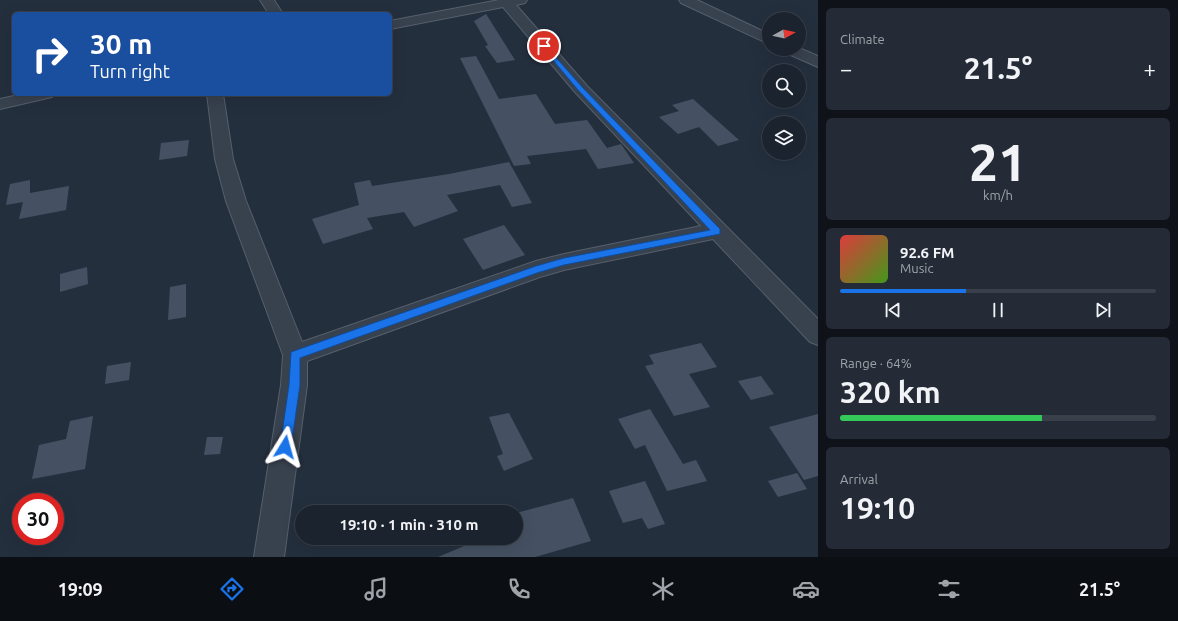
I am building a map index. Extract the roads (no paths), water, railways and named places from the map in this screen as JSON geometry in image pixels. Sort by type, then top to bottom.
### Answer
[{"type":"street","points":[[267,0],[275,12]]},
{"type":"street","points":[[686,0],[762,37]]},
{"type":"street","points":[[392,25],[513,1],[581,89],[818,335]]},
{"type":"street","points":[[805,56],[818,62]]},
{"type":"street","points":[[0,104],[37,96]]},
{"type":"street","points":[[215,96],[224,159],[236,201],[295,355],[294,385],[269,557]]},
{"type":"street","points":[[295,355],[536,270],[564,262],[717,231]]}]
